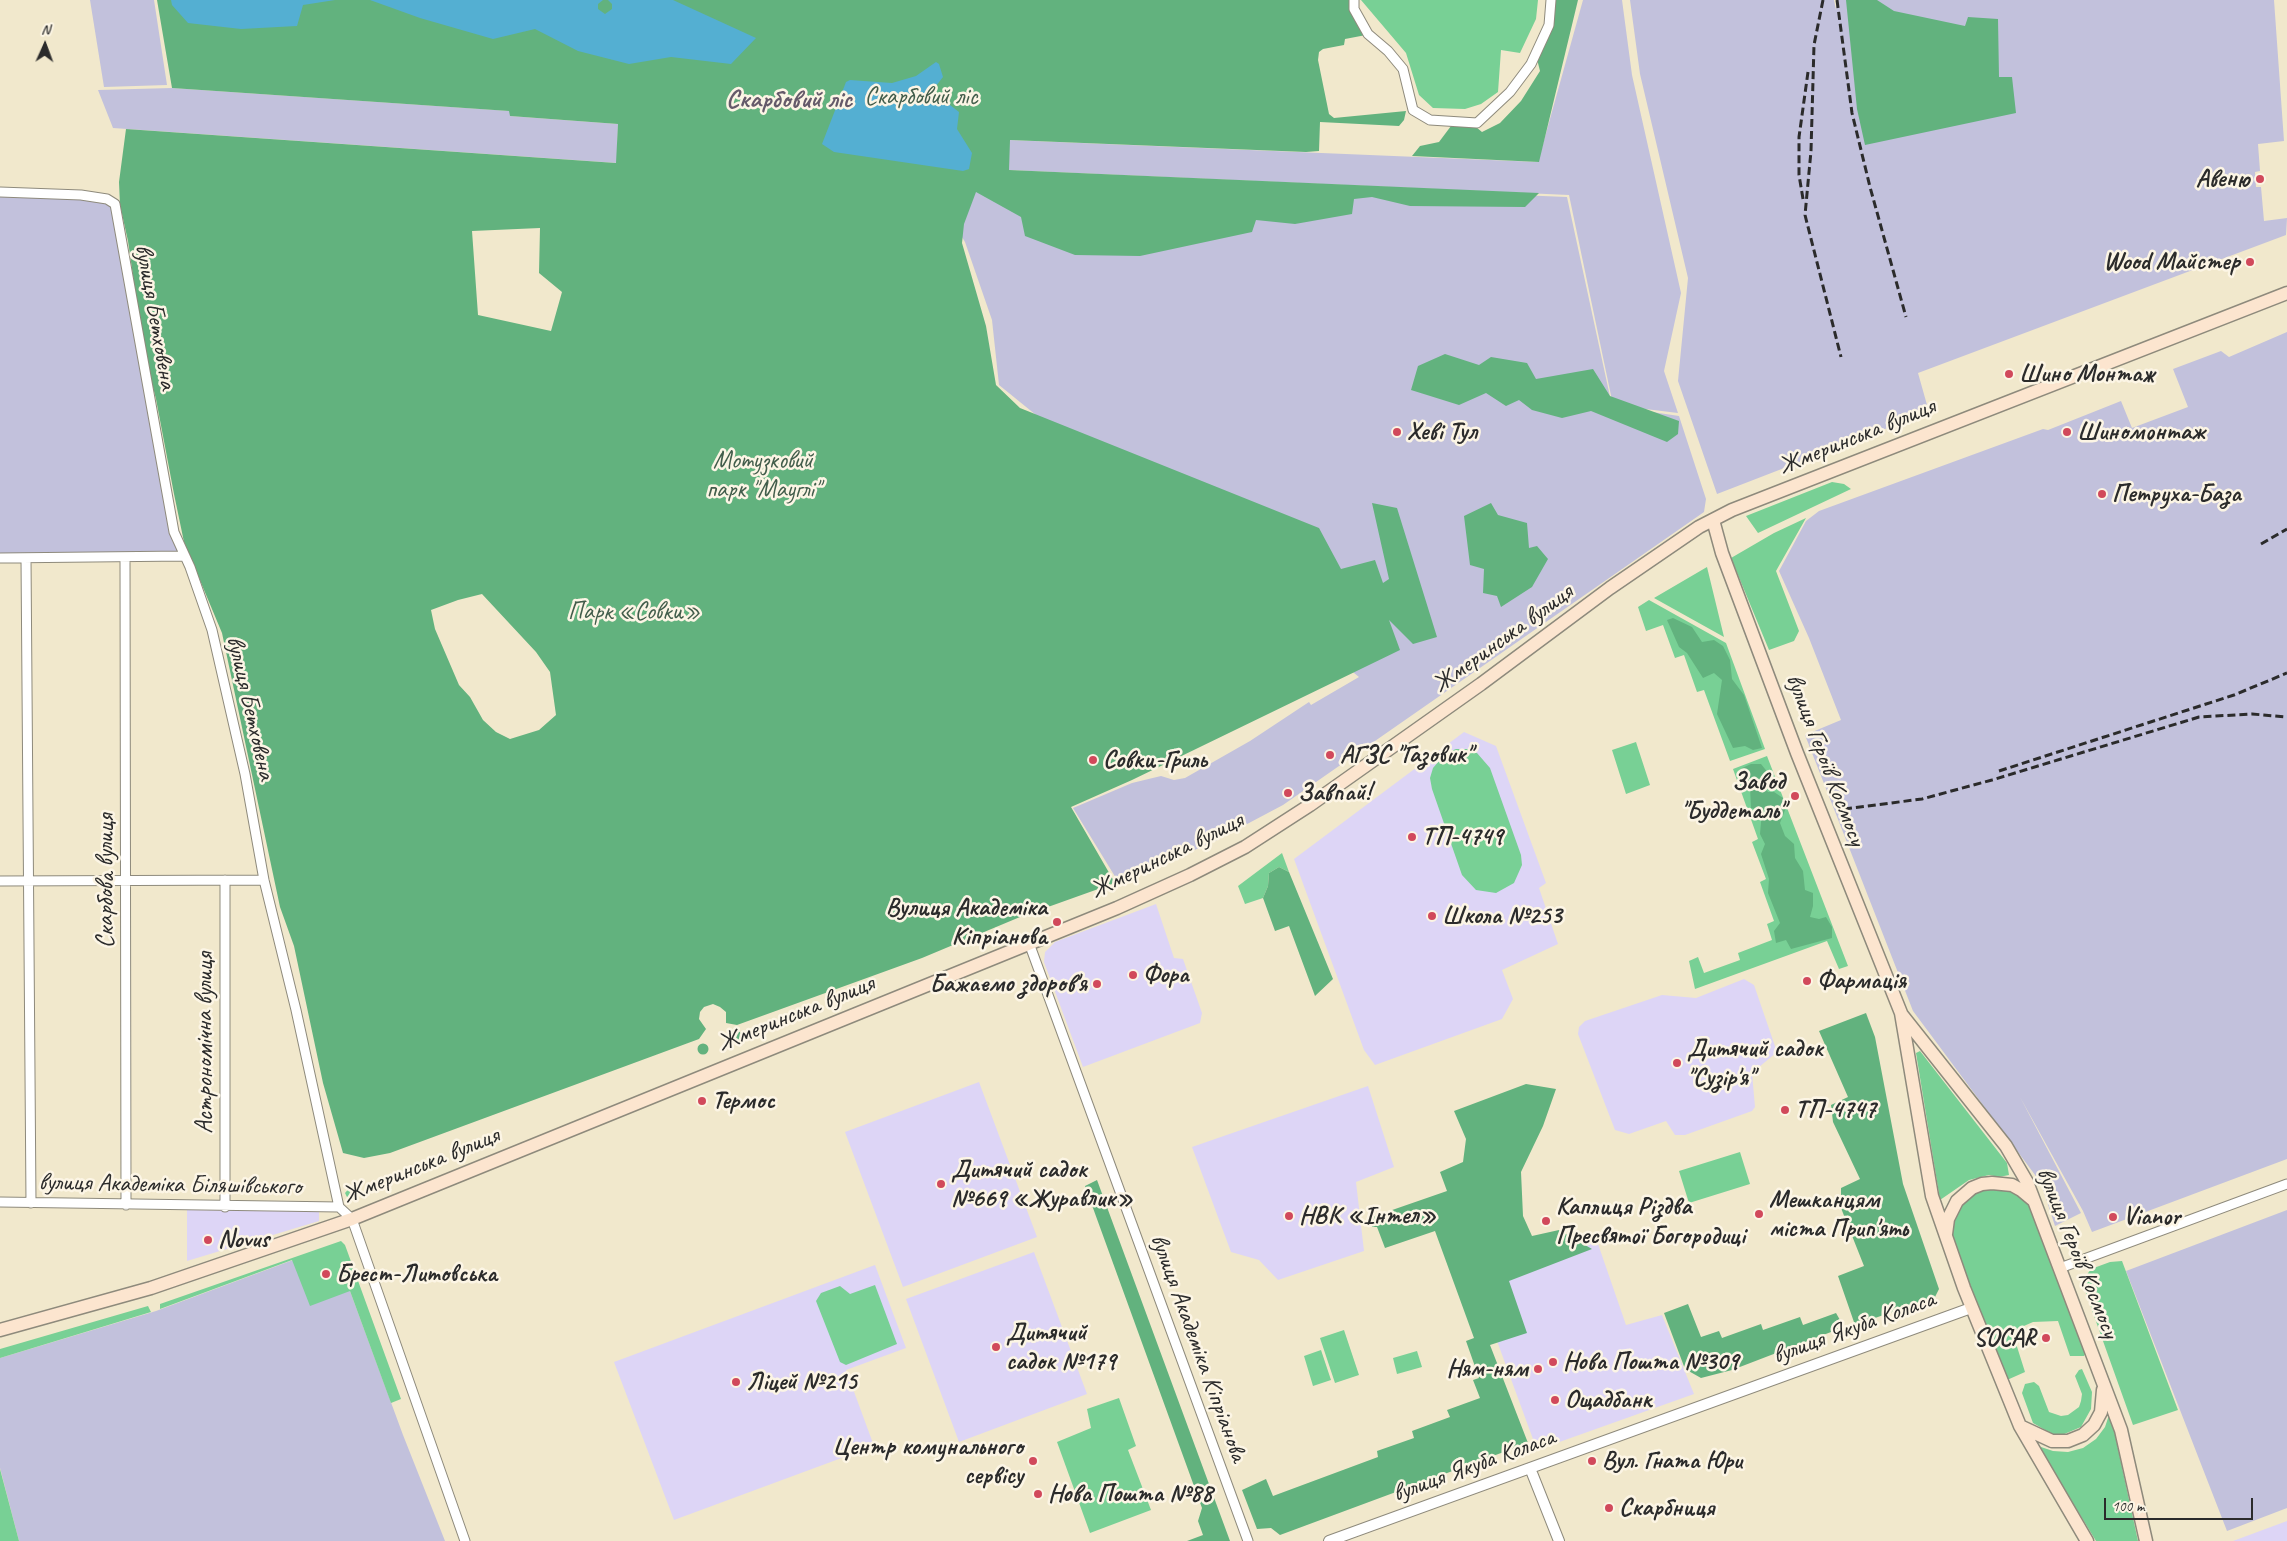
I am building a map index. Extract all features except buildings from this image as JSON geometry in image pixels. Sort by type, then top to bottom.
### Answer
[{"type":"main road","name":"Жмеринська вулиця","points":[[0,1330],[151,1288],[352,1219],[1029,942],[1117,908],[1245,847],[1310,806],[1678,540],[1732,510],[2287,293]]},
{"type":"main road","name":"вулиця Героїв Космосу","points":[[1713,520],[1722,554],[1795,748],[1901,1013],[1932,1196],[1971,1308],[2020,1426],[2087,1541]]},
{"type":"main road","name":"вулиця Героїв Космосу","points":[[1901,1013],[2006,1146],[2036,1203],[2121,1430],[2146,1541]]},
{"type":"main road","points":[[1946,1239],[1951,1209],[1964,1194],[1977,1186],[1992,1183],[2012,1185],[2036,1203]]},
{"type":"main road","points":[[2020,1426],[2052,1441],[2068,1441],[2083,1435],[2094,1426],[2102,1412],[2103,1380]]},
{"type":"street","points":[[1354,0],[1354,9],[1368,34],[1388,51],[1403,69],[1414,110],[1430,120],[1477,123],[1510,92],[1531,64],[1549,26],[1551,0]]},
{"type":"street","name":"вулиця Бетховена","points":[[0,192],[90,196],[107,200],[114,204],[174,532],[185,556],[212,630],[245,774],[264,880],[296,1010],[339,1208]]},
{"type":"street","points":[[0,558],[185,556]]},
{"type":"street","points":[[26,558],[31,1203]]},
{"type":"street","name":"Скарбова вулиця","points":[[125,558],[127,881],[126,1205]]},
{"type":"street","name":"Астрономічна вулиця","points":[[225,880],[225,1207]]},
{"type":"street","points":[[0,882],[264,880]]},
{"type":"street","name":"вулиця Академіка Кіпріанова","points":[[1029,942],[1248,1541]]},
{"type":"street","points":[[2060,1268],[2287,1184]]},
{"type":"street","name":"вулиця Академіка Біляшівського","points":[[0,1202],[339,1208]]},
{"type":"street","points":[[339,1208],[352,1219],[466,1541]]},
{"type":"street","name":"вулиця Якуба Коласа","points":[[1329,1541],[1356,1536],[1530,1468],[1971,1308]]},
{"type":"street","points":[[1530,1468],[1559,1541]]},
{"type":"shaded area","points":[[90,0],[154,0],[167,85],[104,87]]},
{"type":"shaded area","points":[[1583,0],[1622,0],[1632,75],[1681,293],[1664,371],[1678,413],[1613,405],[1569,195],[1009,170],[1009,140],[1538,162]]},
{"type":"shaded area","points":[[1630,0],[1834,0],[1836,10],[1837,0],[2274,0],[2284,141],[2258,144],[2260,171],[2255,172],[2256,187],[2261,187],[2264,221],[2287,218],[2286,235],[1918,373],[1929,412],[1717,494],[1678,381],[1688,278],[1640,74]]},
{"type":"shaded area","points":[[172,88],[510,111],[510,116],[618,124],[617,163],[113,128],[98,90]]},
{"type":"shaded area","points":[[1007,174],[1567,197],[1612,406],[1679,416],[1706,499],[1704,512],[1283,805],[1215,841],[1119,883],[1073,808],[1132,783],[1161,776],[1174,780],[1185,778],[1250,741],[1309,702],[1311,705],[1359,677],[999,385],[992,320],[965,242],[941,203]]},
{"type":"shaded area","points":[[0,192],[81,195],[115,204],[174,532],[185,556],[0,558]]},
{"type":"shaded area","points":[[2287,332],[2287,1159],[2092,1232],[2083,1211],[2020,1097],[2081,1213],[2055,1226],[2041,1183],[1913,1011],[1805,735],[1841,720],[1809,638],[1779,571],[1806,521],[1819,511],[2043,429],[2048,430],[2121,401],[2132,428],[2188,407],[2173,369],[2221,351],[2229,357]]},
{"type":"shaded area","name":"Школа №253","points":[[1464,732],[1496,746],[1546,883],[1539,888],[1558,944],[1502,970],[1513,999],[1502,1019],[1375,1065],[1364,1050],[1294,859]]},
{"type":"shaded area","points":[[1156,904],[1174,958],[1183,959],[1202,1013],[1200,1023],[1083,1067],[1044,962],[1045,952],[1055,942]]},
{"type":"shaded area","name":"Дитячий садок \"Сузір'я\"","points":[[1744,979],[1754,985],[1777,1052],[1752,1073],[1755,1107],[1752,1111],[1685,1135],[1675,1135],[1666,1121],[1629,1134],[1615,1130],[1578,1034],[1579,1027],[1585,1021],[1662,995],[1696,998]]},
{"type":"shaded area","name":"Дитячий садок №669 «Журавлик»","points":[[979,1082],[1037,1237],[903,1287],[845,1132]]},
{"type":"shaded area","name":"НВК «Інтел»","points":[[1368,1086],[1394,1167],[1356,1182],[1364,1251],[1278,1280],[1259,1260],[1231,1252],[1192,1147]]},
{"type":"shaded area","points":[[187,1210],[319,1211],[319,1221],[187,1261]]},
{"type":"shaded area","points":[[2287,1210],[2287,1508],[2227,1531],[2126,1271]]},
{"type":"shaded area","points":[[1597,1241],[1626,1325],[1662,1315],[1694,1394],[1537,1450],[1475,1281]]},
{"type":"shaded area","name":"Дитячий садок №179","points":[[1034,1252],[1087,1394],[959,1442],[906,1299]]},
{"type":"shaded area","points":[[293,1260],[350,1291],[403,1435],[445,1541],[19,1541],[0,1468],[0,1358],[156,1311]]},
{"type":"shaded area","name":"Ліцей №215","points":[[875,1265],[906,1348],[846,1370],[874,1446],[674,1520],[614,1362]]},
{"type":"shaded area","points":[[2287,1521],[2287,1541],[2233,1541]]},
{"type":"green space","name":"Парк «Совки»","points":[[157,0],[1349,0],[1350,10],[1366,35],[1345,39],[1344,45],[1323,49],[1319,52],[1318,60],[1329,114],[1334,118],[1406,111],[1404,120],[1399,126],[1320,122],[1319,151],[1306,152],[1010,140],[1009,170],[1539,193],[1525,207],[1410,206],[1372,197],[1354,199],[1352,214],[1295,224],[1256,220],[1252,232],[1140,256],[1075,255],[1025,236],[1021,217],[976,192],[964,224],[962,243],[986,326],[996,385],[1020,408],[1319,528],[1341,569],[1375,560],[1383,583],[1389,579],[1372,503],[1397,508],[1437,637],[1413,644],[1389,620],[1400,650],[1132,780],[1071,807],[1115,883],[1020,917],[922,958],[737,1025],[726,1023],[726,1012],[720,1007],[713,1004],[704,1007],[700,1012],[699,1019],[706,1029],[699,1039],[390,1153],[364,1158],[343,1153],[323,1083],[294,946],[280,907],[222,633],[184,542],[156,399],[144,352],[128,241],[120,205],[119,182],[126,129],[616,163],[618,124],[510,116],[509,111],[172,88]],"holes":[[[540,228],[539,273],[562,292],[551,331],[478,315],[472,231]],[[482,594],[536,652],[550,672],[556,715],[539,730],[510,739],[496,732],[483,720],[470,697],[459,685],[435,629],[431,610]]]},
{"type":"green space","points":[[1361,0],[1538,0],[1536,19],[1520,53],[1501,50],[1498,92],[1481,104],[1465,109],[1433,108],[1419,95],[1406,53]]},
{"type":"green space","points":[[1556,0],[1578,0],[1539,162],[1412,156],[1420,146],[1439,142],[1451,126],[1476,127],[1482,132],[1500,123],[1521,101],[1540,71],[1536,55],[1540,56],[1553,27]]},
{"type":"green space","points":[[1846,0],[1877,0],[1894,11],[1965,26],[1968,17],[1998,19],[1999,77],[2012,77],[2016,113],[1865,145],[1857,109]]},
{"type":"green space","points":[[1445,354],[1479,365],[1491,357],[1527,363],[1536,379],[1593,369],[1610,396],[1679,421],[1678,434],[1667,442],[1591,411],[1562,418],[1532,410],[1519,400],[1506,406],[1486,393],[1459,405],[1411,390],[1418,366]]},
{"type":"green space","points":[[1832,482],[1844,484],[1851,489],[1758,533],[1746,516]]},
{"type":"green space","points":[[1491,503],[1498,515],[1527,523],[1529,548],[1537,546],[1548,559],[1532,587],[1501,607],[1497,596],[1483,593],[1484,569],[1470,565],[1464,516]]},
{"type":"green space","points":[[1806,518],[1776,571],[1799,631],[1794,641],[1769,650],[1731,558],[1774,533]]},
{"type":"green space","points":[[1707,567],[1724,637],[1654,598]]},
{"type":"green space","points":[[1649,600],[1726,643],[1765,749],[1730,761],[1704,690],[1697,692],[1684,655],[1675,658],[1663,625],[1646,631],[1638,607]]},
{"type":"green space","points":[[1673,618],[1692,627],[1702,642],[1714,640],[1723,646],[1730,660],[1732,679],[1744,695],[1762,748],[1753,750],[1745,746],[1733,748],[1717,714],[1722,680],[1714,673],[1703,678],[1687,653],[1679,647],[1667,620]]},
{"type":"green space","points":[[1636,742],[1650,785],[1626,794],[1612,750]]},
{"type":"green space","points":[[1456,749],[1467,749],[1477,753],[1490,768],[1521,855],[1522,865],[1514,883],[1496,893],[1476,890],[1462,875],[1432,789],[1430,778],[1433,768],[1446,753]]},
{"type":"green space","points":[[1767,756],[1848,966],[1839,969],[1827,941],[1695,989],[1689,961],[1698,957],[1704,973],[1740,960],[1738,953],[1772,940],[1767,924],[1774,921],[1760,882],[1766,879],[1752,842],[1758,839],[1733,769]]},
{"type":"green space","points":[[1751,764],[1761,764],[1769,774],[1765,788],[1768,792],[1774,792],[1783,798],[1785,810],[1780,823],[1785,836],[1794,844],[1795,858],[1803,871],[1805,890],[1813,893],[1813,906],[1810,917],[1819,919],[1826,917],[1832,927],[1832,938],[1791,949],[1786,940],[1776,943],[1774,931],[1780,923],[1768,893],[1769,879],[1761,854],[1765,844],[1760,834],[1762,811],[1751,808],[1750,787],[1740,782],[1738,773],[1742,768]]},
{"type":"green space","points":[[1282,853],[1289,872],[1279,867],[1269,873],[1268,886],[1263,898],[1245,904],[1238,886]]},
{"type":"green space","points":[[1279,867],[1289,872],[1333,979],[1315,996],[1289,926],[1275,931],[1263,898],[1268,886],[1269,873]]},
{"type":"green space","points":[[1866,1013],[1875,1037],[1903,1184],[1939,1289],[1935,1297],[1855,1325],[1838,1276],[1864,1266],[1841,1208],[1841,1188],[1860,1179],[1833,1122],[1831,1105],[1848,1097],[1819,1031]]},
{"type":"green space","points":[[736,1030],[742,1036],[736,1042],[730,1036]]},
{"type":"green space","points":[[703,1043],[709,1049],[703,1055],[697,1049]]},
{"type":"green space","points":[[1920,1051],[2007,1163],[2009,1175],[1999,1177],[1989,1175],[1969,1180],[1940,1200],[1916,1053]]},
{"type":"green space","points":[[1526,1084],[1556,1089],[1543,1126],[1521,1172],[1523,1216],[1532,1236],[1559,1230],[1592,1249],[1509,1281],[1527,1333],[1490,1345],[1528,1443],[1280,1535],[1271,1528],[1257,1529],[1242,1490],[1266,1479],[1273,1496],[1378,1457],[1377,1451],[1414,1438],[1412,1431],[1450,1417],[1447,1410],[1480,1398],[1473,1380],[1479,1378],[1466,1341],[1474,1338],[1435,1231],[1385,1248],[1377,1227],[1372,1227],[1372,1217],[1447,1191],[1440,1172],[1463,1162],[1466,1139],[1454,1111]]},
{"type":"green space","points":[[1740,1152],[1750,1184],[1689,1203],[1679,1171]]},
{"type":"green space","points":[[1097,1180],[1230,1541],[1187,1541],[1203,1535],[1198,1521],[1202,1508],[1085,1186]]},
{"type":"green space","points":[[354,1183],[356,1184],[359,1200],[348,1199],[345,1193]]},
{"type":"green space","points":[[1988,1188],[2013,1191],[2033,1208],[2059,1284],[2087,1350],[2084,1356],[2070,1356],[2058,1321],[2033,1322],[2017,1329],[2013,1334],[2025,1372],[2007,1380],[1950,1237],[1952,1221],[1958,1207],[1975,1192]]},
{"type":"green space","points":[[341,1241],[345,1245],[401,1399],[391,1403],[350,1291],[310,1306],[292,1260],[160,1309],[160,1304]]},
{"type":"green space","points":[[2122,1261],[2178,1410],[2133,1425],[2083,1285],[2083,1280],[2091,1269],[2110,1262]]},
{"type":"green space","points":[[875,1285],[897,1344],[846,1365],[840,1362],[816,1301],[821,1293],[840,1286],[850,1294]]},
{"type":"green space","points":[[1688,1304],[1701,1337],[1719,1331],[1722,1338],[1761,1324],[1763,1330],[1800,1317],[1803,1325],[1836,1313],[1844,1327],[1732,1370],[1701,1378],[1685,1369],[1664,1313]]},
{"type":"green space","points":[[148,1306],[151,1312],[0,1358],[0,1349]]},
{"type":"green space","points":[[1344,1330],[1359,1375],[1335,1383],[1320,1338]]},
{"type":"green space","points":[[1321,1350],[1331,1380],[1313,1386],[1304,1356]]},
{"type":"green space","points":[[1417,1351],[1422,1367],[1397,1374],[1393,1358]]},
{"type":"green space","points":[[2082,1369],[2092,1392],[2091,1409],[2081,1427],[2062,1435],[2052,1434],[2033,1423],[2022,1393],[2025,1384],[2034,1382],[2039,1386],[2049,1412],[2061,1416],[2068,1415],[2079,1407],[2081,1401],[2082,1394],[2075,1376]]},
{"type":"green space","points":[[1119,1398],[1136,1446],[1128,1450],[1151,1510],[1090,1533],[1057,1442],[1091,1428],[1087,1409]]},
{"type":"green space","points":[[2110,1412],[2138,1541],[2096,1541],[2038,1446],[2053,1451],[2068,1452],[2083,1448],[2096,1439],[2105,1427]]},
{"type":"green space","points":[[0,1469],[19,1541],[0,1541]]},
{"type":"water","points":[[171,0],[335,0],[303,5],[297,26],[241,29],[188,23],[172,5]]},
{"type":"water","points":[[370,0],[603,0],[598,4],[598,9],[605,14],[612,9],[612,4],[608,0],[673,0],[756,38],[731,64],[671,57],[629,64],[578,51],[535,29],[493,39],[420,18]]},
{"type":"water","points":[[936,62],[939,64],[943,77],[932,91],[959,112],[957,129],[972,153],[969,169],[963,171],[834,152],[822,144],[846,82],[850,80],[892,83],[916,76]]},
{"type":"railway","points":[[1823,0],[1814,45],[1811,151],[1805,215],[1841,357]]},
{"type":"railway","points":[[1837,0],[1852,113],[1870,187],[1906,317]]},
{"type":"railway","points":[[1803,199],[1799,175],[1799,137],[1808,72]]},
{"type":"railway","points":[[2261,544],[2287,529]]},
{"type":"railway","points":[[1999,771],[2234,695],[2287,673]]},
{"type":"railway","points":[[1844,809],[1922,799],[1992,780],[2199,717],[2252,714],[2287,717]]},
{"type":"place","name":"Авеню","points":[[2260,179]]},
{"type":"place","name":"Wood Майстер","points":[[2250,262]]},
{"type":"place","name":"Шино Монтаж","points":[[2009,374]]},
{"type":"place","name":"Хеві Тул","points":[[1397,432]]},
{"type":"place","name":"Шиномонтаж","points":[[2067,432]]},
{"type":"place","name":"Петруха-База","points":[[2102,494]]},
{"type":"place","name":"АГЗС \"Газовик\"","points":[[1330,755]]},
{"type":"place","name":"Совки-Гриль","points":[[1093,760]]},
{"type":"place","name":"Завпай!","points":[[1288,793]]},
{"type":"place","name":"Завод \"Буддеталь\"","points":[[1795,796]]},
{"type":"place","name":"ТП-4749","points":[[1412,837]]},
{"type":"place","name":"Школа №253","points":[[1432,916]]},
{"type":"place","name":"Вулиця Академіка Кіпріанова","points":[[1057,922]]},
{"type":"place","name":"Фора","points":[[1133,975]]},
{"type":"place","name":"Фармація","points":[[1807,981]]},
{"type":"place","name":"Бажаемо здоров'я","points":[[1097,984]]},
{"type":"place","name":"Дитячий садок \"Сузір'я\"","points":[[1677,1063]]},
{"type":"place","name":"Термос","points":[[702,1101]]},
{"type":"place","name":"ТП-4747","points":[[1785,1110]]},
{"type":"place","name":"Дитячий садок №669 «Журавлик»","points":[[941,1184]]},
{"type":"place","name":"Мешканцям міста Прип'ять","points":[[1759,1214]]},
{"type":"place","name":"НВК «Інтел»","points":[[1289,1216]]},
{"type":"place","name":"Vianor","points":[[2113,1217]]},
{"type":"place","name":"Каплиця Різдва Пресвятої Богородиці","points":[[1546,1221]]},
{"type":"place","name":"Novus","points":[[208,1240]]},
{"type":"place","name":"Брест-Литовська","points":[[326,1274]]},
{"type":"place","name":"SOCAR","points":[[2046,1338]]},
{"type":"place","name":"Дитячий садок №179","points":[[996,1347]]},
{"type":"place","name":"Нова Пошта №309","points":[[1553,1362]]},
{"type":"place","name":"Ням-ням","points":[[1538,1369]]},
{"type":"place","name":"Ліцей №215","points":[[736,1382]]},
{"type":"place","name":"Ощадбанк","points":[[1555,1400]]},
{"type":"place","name":"Центр комунального сервісу","points":[[1033,1461]]},
{"type":"place","name":"Вул. Гната Юри","points":[[1592,1461]]},
{"type":"place","name":"Нова Пошта №88","points":[[1038,1494]]},
{"type":"place","name":"Скарбниця","points":[[1609,1508]]},
{"type":"district","name":"Скарбовий ліс","points":[[789,100]]},
{"type":"park label","name":"Мотузковий парк \"Мауглі\"","points":[[763,476]]}]
